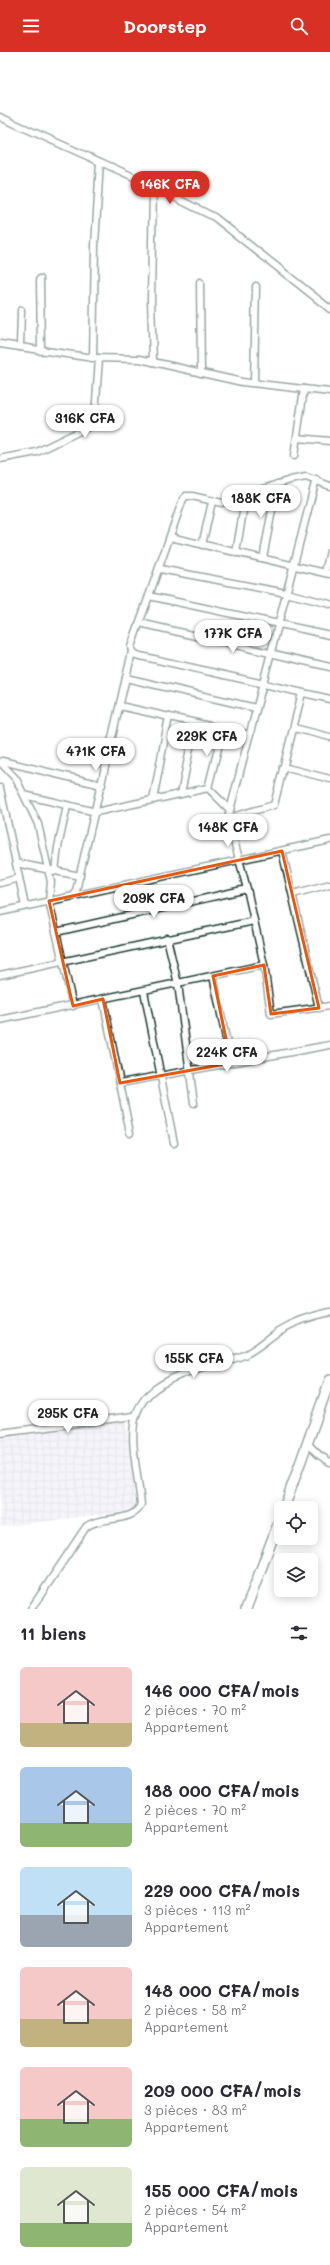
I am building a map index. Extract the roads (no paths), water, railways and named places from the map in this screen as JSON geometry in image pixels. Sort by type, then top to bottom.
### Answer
[{"type":"street","points":[[0,117],[153,186],[214,217],[330,309]]},
{"type":"street","points":[[0,459],[38,452],[92,425],[95,415],[95,245],[100,162]]},
{"type":"street","points":[[153,186],[150,300],[153,362]]},
{"type":"street","points":[[40,279],[41,351]]},
{"type":"street","points":[[200,282],[201,373]]},
{"type":"street","points":[[254,383],[256,286]]},
{"type":"street","points":[[20,347],[21,310]]},
{"type":"street","points":[[0,344],[96,358],[140,359],[254,383],[330,392]]},
{"type":"street","points":[[294,456],[304,389]]},
{"type":"street","points":[[297,438],[330,442]]},
{"type":"street","points":[[75,895],[96,812],[120,706],[132,652],[131,647],[148,596],[160,569],[170,537],[186,496],[222,503],[277,484],[306,477],[316,479],[330,486]]},
{"type":"street","points":[[316,479],[271,654],[261,684],[250,735],[228,818],[240,859],[264,965],[271,1014],[330,1006]]},
{"type":"street","points":[[263,558],[277,484]]},
{"type":"street","points":[[236,553],[246,494]]},
{"type":"street","points":[[202,545],[212,502]]},
{"type":"street","points":[[170,537],[236,553],[294,564],[327,573],[330,551]]},
{"type":"street","points":[[160,569],[286,593],[330,604]]},
{"type":"street","points":[[148,596],[330,635]]},
{"type":"street","points":[[140,623],[330,667]]},
{"type":"street","points":[[132,652],[136,655],[302,694],[330,699]]},
{"type":"street","points":[[126,678],[256,708]]},
{"type":"street","points":[[228,818],[274,805],[302,694]]},
{"type":"street","points":[[120,706],[250,735]]},
{"type":"street","points":[[153,800],[169,717]]},
{"type":"street","points":[[181,794],[196,723]]},
{"type":"street","points":[[294,728],[330,737]]},
{"type":"street","points":[[208,788],[223,729]]},
{"type":"street","points":[[0,762],[102,785]]},
{"type":"street","points":[[0,762],[9,770],[24,795],[38,824],[52,871]]},
{"type":"street","points":[[283,767],[330,779]]},
{"type":"street","points":[[0,788],[25,906]]},
{"type":"street","points":[[208,788],[230,810]]},
{"type":"street","points":[[24,795],[96,812],[208,788]]},
{"type":"street","points":[[67,806],[52,871],[48,901],[73,1006]]},
{"type":"street","points":[[0,912],[330,840]]},
{"type":"street","points":[[282,851],[319,1008]]},
{"type":"street","points":[[16,863],[80,876]]},
{"type":"street","points":[[0,883],[19,878]]},
{"type":"street","points":[[293,894],[330,884]]},
{"type":"street","points":[[56,932],[247,889]]},
{"type":"street","points":[[0,975],[254,920]]},
{"type":"street","points":[[167,938],[178,984],[194,1103]]},
{"type":"street","points":[[0,1020],[264,965]]},
{"type":"street","points":[[213,976],[231,1063]]},
{"type":"street","points":[[144,991],[174,1143]]},
{"type":"street","points":[[103,999],[130,1133]]},
{"type":"street","points":[[120,1083],[330,1045]]},
{"type":"street","points":[[32,1609],[86,1527],[96,1521],[134,1514],[140,1508],[141,1504],[133,1430],[134,1416],[144,1399],[159,1384],[194,1370],[244,1355],[290,1325],[330,1312]]},
{"type":"street","points":[[286,1501],[330,1380]]},
{"type":"street","points":[[0,1433],[134,1416]]},
{"type":"street","points":[[307,1443],[318,1455],[330,1462]]},
{"type":"street","points":[[246,1609],[274,1535]]}]
